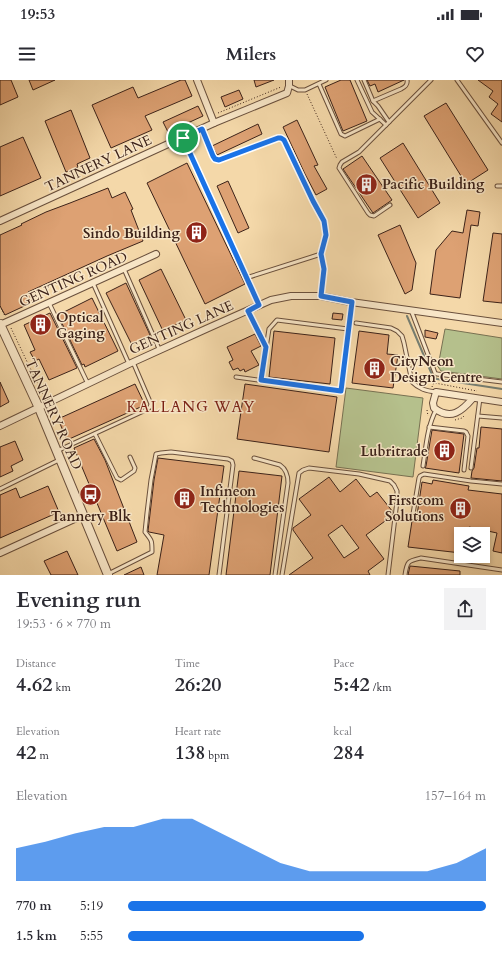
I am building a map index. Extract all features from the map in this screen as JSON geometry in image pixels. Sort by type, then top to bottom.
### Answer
[{"type":"street","points":[[197,80],[214,123]]},
{"type":"street","name":"TANNERY LANE","points":[[0,221],[214,123],[287,93],[289,83]]},
{"type":"street","name":"GENTING ROAD","points":[[2,323],[156,254]]},
{"type":"street","name":"GENTING LANE","points":[[0,426],[131,363],[270,300],[291,296],[321,296],[352,302],[502,323]]},
{"type":"street","name":"TANNERY ROAD","points":[[2,323],[59,455],[83,515]]},
{"type":"street","points":[[477,398],[457,413],[449,414],[438,412],[434,408],[433,403],[436,392],[477,398],[502,402]]},
{"type":"street","points":[[0,553],[83,515],[108,574]]},
{"type":"lane","points":[[289,83],[298,90],[306,90],[326,80]]},
{"type":"lane","points":[[358,80],[372,112],[386,125]]},
{"type":"lane","points":[[364,80],[373,101],[389,122]]},
{"type":"lane","points":[[373,101],[406,87],[408,84],[407,80]]},
{"type":"lane","points":[[390,205],[374,216],[370,216],[339,168],[342,162],[360,152],[431,80]]},
{"type":"lane","points":[[457,80],[502,143]]},
{"type":"lane","points":[[319,84],[341,134],[345,136],[380,119]]},
{"type":"lane","points":[[202,129],[213,156],[215,159],[219,160],[278,138],[284,140],[324,221],[326,235],[321,254],[324,269],[321,296]]},
{"type":"lane","points":[[183,138],[259,305]]},
{"type":"lane","points":[[497,186],[502,186]]},
{"type":"lane","points":[[246,278],[321,254]]},
{"type":"lane","points":[[124,269],[160,350]]},
{"type":"lane","points":[[0,489],[95,434],[150,407],[151,404],[93,283]]},
{"type":"lane","points":[[236,377],[341,391],[352,302]]},
{"type":"lane","points":[[49,303],[88,384]]},
{"type":"lane","points":[[411,310],[436,373],[502,382]]},
{"type":"lane","points":[[248,311],[266,347]]},
{"type":"lane","points":[[261,380],[269,329],[277,320],[348,329]]},
{"type":"lane","points":[[356,323],[391,328],[397,331],[402,336],[412,382],[422,389],[436,392]]},
{"type":"lane","points":[[471,468],[478,416],[477,398]]},
{"type":"lane","points":[[423,466],[429,427],[436,410]]},
{"type":"lane","points":[[478,416],[502,418]]},
{"type":"lane","points":[[429,427],[466,432],[468,436],[464,470]]},
{"type":"lane","points":[[95,434],[117,478],[121,480],[134,471],[135,468],[130,457]]},
{"type":"lane","points":[[108,574],[152,552],[152,542],[150,537],[145,532],[151,480],[156,454],[171,452],[228,459],[232,461],[233,465],[220,575]]},
{"type":"lane","points":[[254,458],[280,465],[283,467],[288,476],[275,575]]},
{"type":"lane","points":[[282,575],[299,473],[309,468],[359,474],[390,481],[394,485],[398,491],[388,575]]},
{"type":"lane","points":[[414,514],[419,478],[424,474],[502,484]]},
{"type":"lane","points":[[405,575],[407,564],[411,560],[422,558],[502,570]]},
{"type":"path","points":[[212,116],[289,83]]},
{"type":"path","points":[[306,90],[340,165]]},
{"type":"path","points":[[0,306],[2,323],[42,393],[45,395]]},
{"type":"green space","points":[[445,329],[502,338],[502,379],[441,371],[434,361],[439,361]]},
{"type":"green space","points":[[346,388],[423,398],[413,477],[336,467]]},
{"type":"building","points":[[0,80],[11,80],[18,97],[0,105]]},
{"type":"building","points":[[29,80],[55,80],[33,90]]},
{"type":"building","points":[[181,80],[185,80],[192,96],[145,116],[152,130],[111,148],[92,105],[133,87],[138,98]]},
{"type":"building","points":[[254,80],[274,80],[256,87]]},
{"type":"building","points":[[341,80],[350,80],[367,121],[343,131],[325,87]]},
{"type":"building","points":[[367,80],[404,80],[378,92],[375,84],[370,86]]},
{"type":"building","points":[[478,80],[502,80],[502,122],[491,114],[498,104],[489,97],[493,91]]},
{"type":"building","points":[[239,90],[243,99],[225,107],[221,97]]},
{"type":"building","points":[[446,103],[488,170],[466,184],[424,116]]},
{"type":"building","points":[[198,106],[203,116],[168,132],[163,122]]},
{"type":"building","points":[[71,110],[90,158],[77,164],[78,167],[66,172],[45,121]]},
{"type":"building","points":[[297,120],[318,165],[314,166],[327,189],[316,195],[283,127]]},
{"type":"building","points":[[258,124],[262,134],[217,155],[212,146]]},
{"type":"building","points":[[23,137],[41,178],[0,196],[0,147]]},
{"type":"building","points":[[403,143],[440,203],[418,218],[380,158]]},
{"type":"building","name":"Pacific Building","points":[[362,156],[392,200],[373,213],[343,169]]},
{"type":"building","name":"Sindo Building","points":[[187,163],[245,284],[205,304],[147,183]]},
{"type":"building","points":[[228,181],[249,228],[238,233],[217,186]]},
{"type":"building","points":[[108,188],[112,198],[125,192],[133,209],[131,210],[143,241],[28,292],[33,302],[5,315],[0,306],[0,235],[46,212]]},
{"type":"building","points":[[467,210],[480,212],[478,226],[471,225],[460,298],[430,294],[436,250],[452,231],[463,233]]},
{"type":"building","points":[[400,225],[416,263],[412,290],[405,294],[378,235]]},
{"type":"building","points":[[493,233],[502,234],[502,303],[483,301]]},
{"type":"building","points":[[161,269],[186,320],[163,331],[139,280]]},
{"type":"building","points":[[126,283],[150,335],[132,345],[106,293]]},
{"type":"building","points":[[92,298],[118,351],[85,367],[84,364],[82,365],[58,315]]},
{"type":"building","points":[[50,313],[77,368],[49,380],[39,359],[35,361],[30,352],[35,350],[24,325]]},
{"type":"building","points":[[333,313],[343,314],[342,320],[332,319]]},
{"type":"building","points":[[425,330],[438,333],[436,339],[425,337]]},
{"type":"building","points":[[274,331],[335,338],[330,384],[269,377]]},
{"type":"building","name":"CityNeon Design Centre","points":[[359,331],[389,335],[387,354],[398,355],[393,388],[352,383]]},
{"type":"building","points":[[255,334],[261,346],[251,351],[259,365],[245,372],[244,369],[240,371],[238,368],[233,370],[229,362],[233,360],[227,347]]},
{"type":"building","points":[[0,382],[9,402],[0,407]]},
{"type":"building","points":[[135,384],[145,405],[67,440],[58,419]]},
{"type":"building","points":[[245,384],[337,397],[329,452],[237,439]]},
{"type":"building","points":[[481,427],[502,429],[502,481],[471,478],[477,448],[479,448]]},
{"type":"building","name":"Lubritrade","points":[[432,430],[464,434],[459,473],[425,468]]},
{"type":"building","points":[[94,439],[105,460],[137,542],[117,551],[74,448]]},
{"type":"building","points":[[15,441],[23,460],[11,466],[13,471],[0,477],[0,447]]},
{"type":"building","name":"Infineon Technologies","points":[[158,458],[224,466],[209,575],[157,575],[164,535],[148,531]]},
{"type":"building","points":[[239,471],[282,476],[270,575],[226,575]]},
{"type":"building","points":[[329,477],[340,492],[356,479],[370,497],[377,492],[393,512],[392,516],[366,535],[384,559],[368,571],[370,575],[289,575],[313,558],[293,530],[293,528],[311,515],[299,499]],"holes":[[[342,525],[359,548],[344,558],[328,535]]]},
{"type":"building","name":"Firstcom Solutions","points":[[433,480],[469,486],[468,490],[502,494],[502,553],[493,551],[497,533],[490,532],[490,527],[454,527],[454,552],[408,547],[412,521],[416,522],[422,482],[432,484]]},
{"type":"building","points":[[48,486],[59,512],[0,538],[0,495],[16,488],[20,498]]},
{"type":"building","points":[[67,551],[78,575],[51,575],[44,561]]},
{"type":"building","points":[[410,566],[460,571],[460,575],[408,575]]},
{"type":"building","points":[[141,567],[144,575],[124,575]]},
{"type":"waterway","points":[[407,316],[433,377],[437,379],[502,389]]},
{"type":"place","name":"Pacific Building","points":[[367,184]]},
{"type":"place","name":"Sindo Building","points":[[196,233]]},
{"type":"place","name":"Optical Gaging","points":[[40,325]]},
{"type":"place","name":"CityNeon Design Centre","points":[[375,369]]},
{"type":"place","name":"Lubritrade","points":[[444,451]]},
{"type":"place","name":"Tannery Blk","points":[[91,494]]},
{"type":"place","name":"Infineon Technologies","points":[[185,499]]},
{"type":"place","name":"Firstcom Solutions","points":[[460,508]]},
{"type":"district","name":"KALLANG WAY","points":[[191,407]]},
{"type":"route","points":[[202,129],[213,156],[215,159],[219,160],[278,138],[284,140],[324,221],[326,235],[321,254],[324,269],[321,296],[352,302],[341,391],[261,380],[266,347],[248,311],[259,305],[183,138],[202,129]]}]
